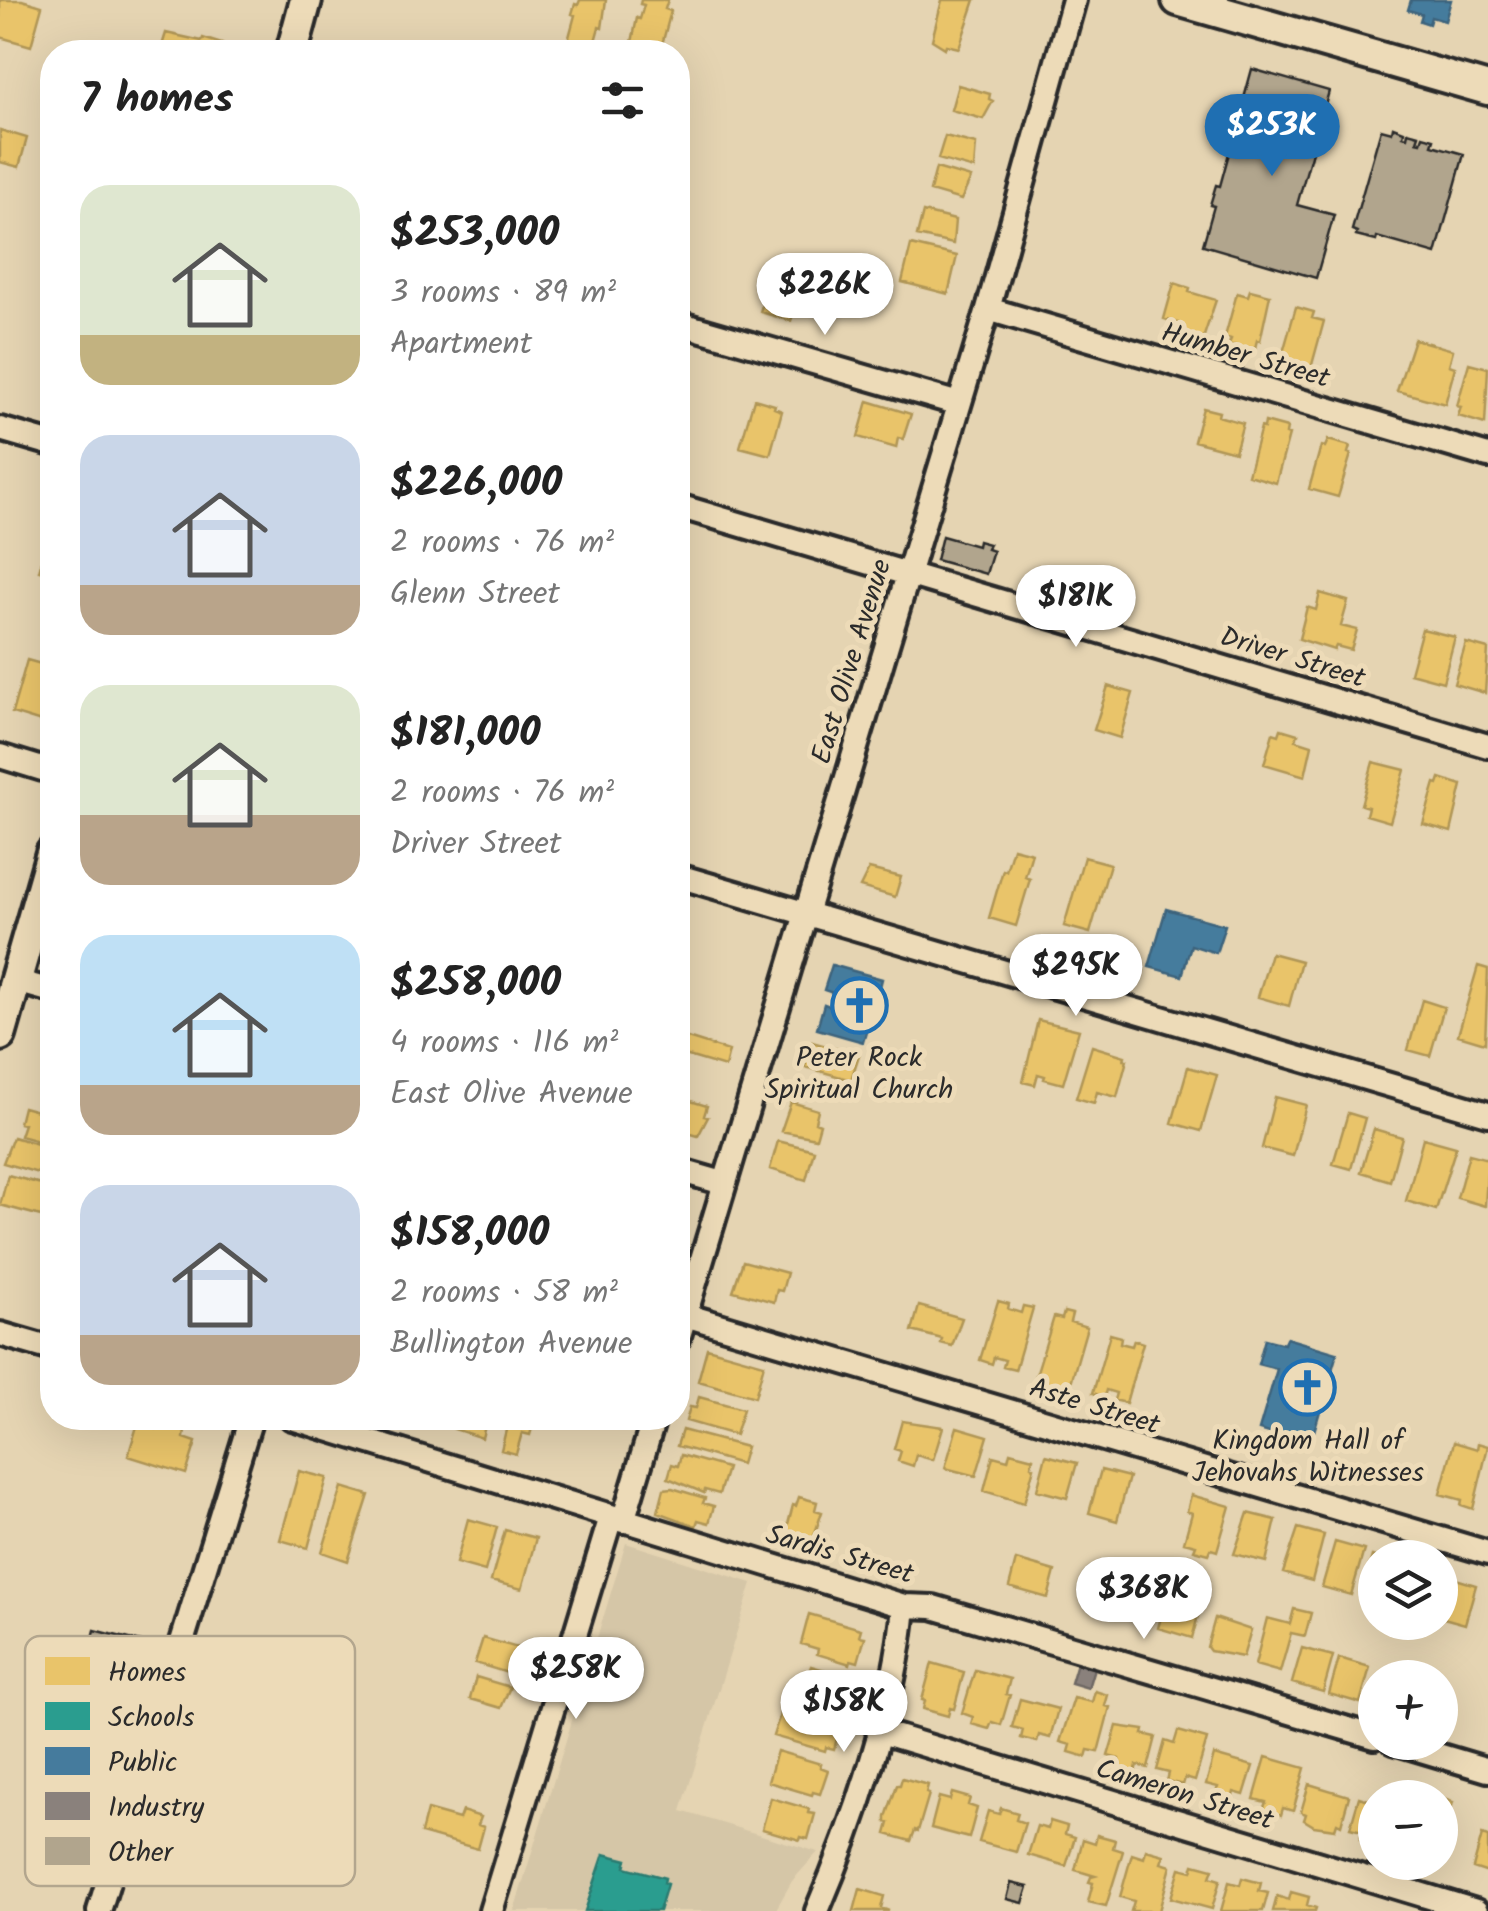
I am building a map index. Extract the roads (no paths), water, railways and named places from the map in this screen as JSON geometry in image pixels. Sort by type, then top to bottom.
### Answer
[{"type":"street","points":[[295,40],[306,0]]},
{"type":"street","name":"East Olive Avenue","points":[[690,1298],[988,309],[1074,0]]},
{"type":"street","points":[[1178,0],[1488,89]]},
{"type":"street","name":"Humber Street","points":[[988,309],[1488,456]]},
{"type":"street","points":[[690,326],[959,404]]},
{"type":"street","points":[[0,428],[40,440]]},
{"type":"street","name":"Driver Street","points":[[690,509],[1488,746]]},
{"type":"street","points":[[0,756],[40,768]]},
{"type":"street","points":[[690,879],[1488,1114]]},
{"type":"street","points":[[0,1036],[40,895]]},
{"type":"street","points":[[16,980],[40,987]]},
{"type":"street","points":[[690,1173],[723,1183]]},
{"type":"street","name":"Aste Street","points":[[690,1316],[1488,1553]]},
{"type":"street","points":[[0,1334],[40,1345]]},
{"type":"street","points":[[184,1636],[247,1430]]},
{"type":"street","name":"Sardis Street","points":[[331,1430],[904,1606],[933,1607],[1358,1732]]},
{"type":"street","points":[[491,1911],[617,1519],[650,1430]]},
{"type":"street","points":[[817,1911],[836,1870],[878,1730],[901,1644],[904,1606]]},
{"type":"street","name":"Cameron Street","points":[[878,1730],[1476,1911]]},
{"type":"street","points":[[1454,1760],[1488,1770]]},
{"type":"street","points":[[99,1911],[107,1886]]},
{"type":"place","name":"Peter Rock Spiritual Church","points":[[859,1005]]},
{"type":"place","name":"Kingdom Hall of Jehovahs Witnesses","points":[[1308,1388]]}]
